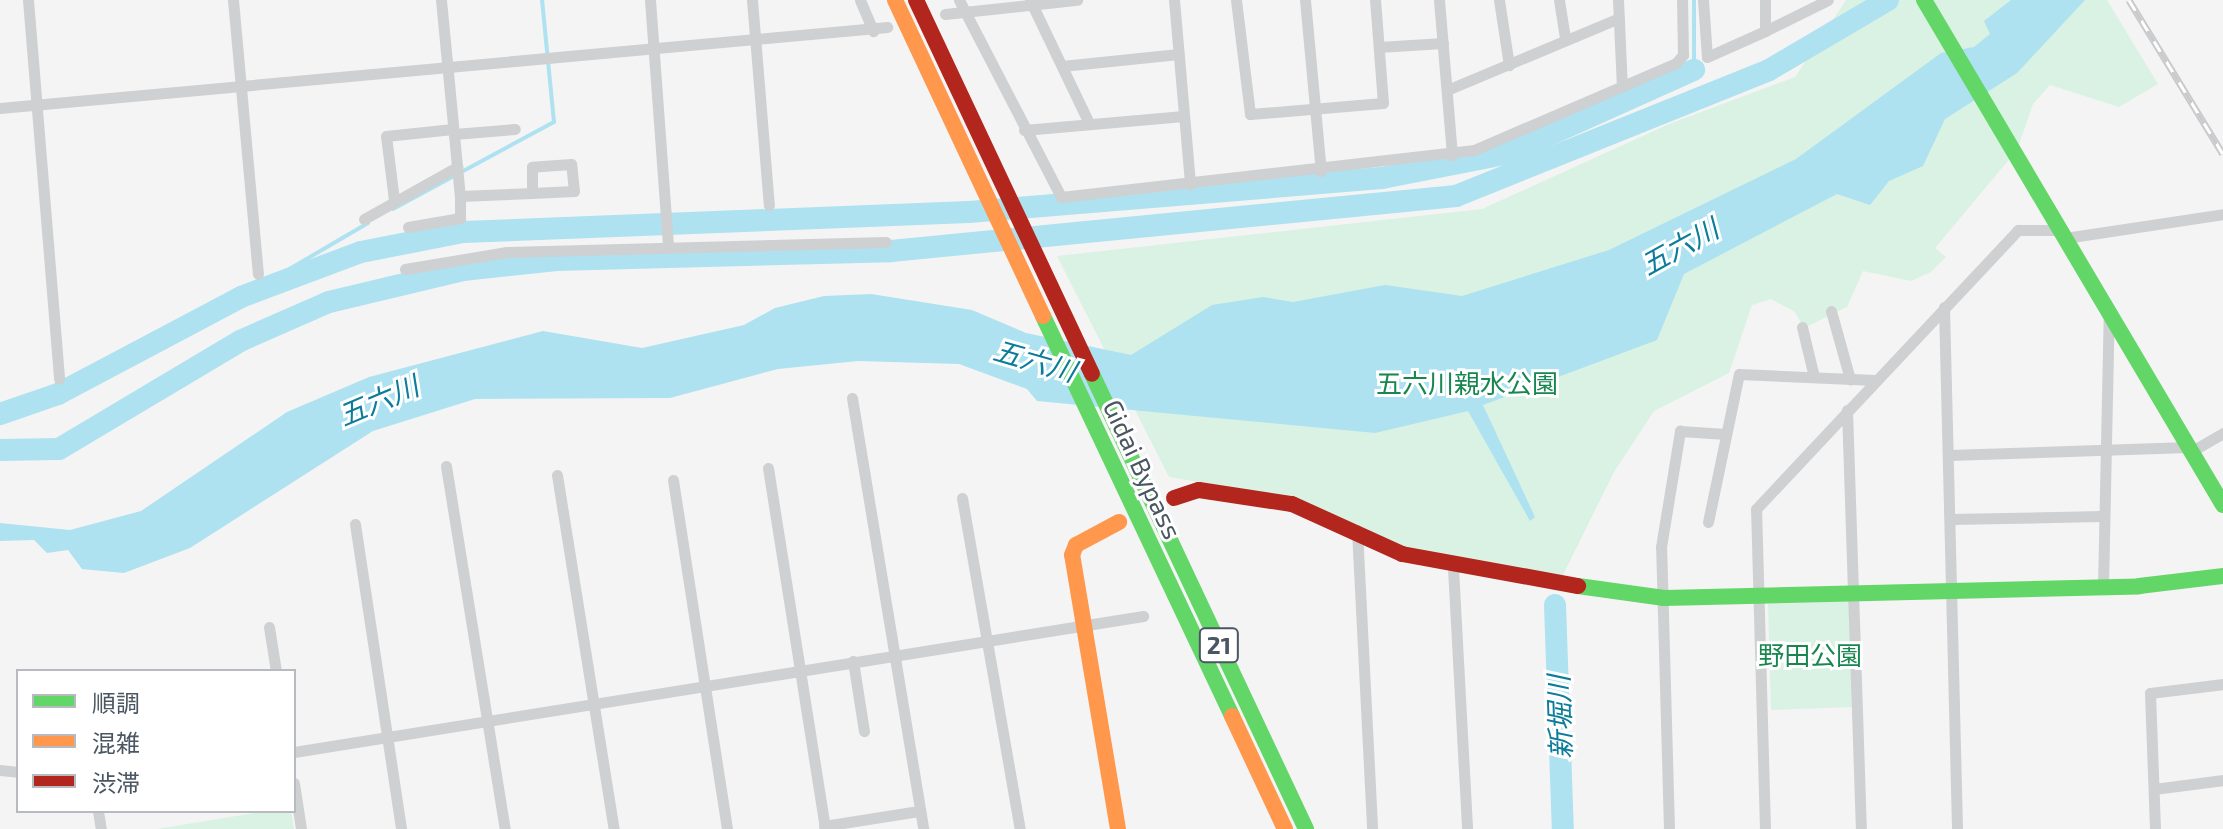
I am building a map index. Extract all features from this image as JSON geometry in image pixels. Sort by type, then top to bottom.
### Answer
[{"type":"main road","name":"Gidai Bypass","points":[[895,0],[1132,460],[1306,829]]},
{"type":"main road","name":"Gidai Bypass","points":[[916,0],[1115,465],[1285,829]]},
{"type":"main road","points":[[1927,5],[2002,141],[2109,311],[2223,505]]},
{"type":"main road","points":[[1174,498],[1199,490],[1269,500],[1357,530],[1402,554],[1453,568],[1664,598],[2103,588],[2223,576]]},
{"type":"main road","points":[[1118,829],[1072,555],[1076,545],[1119,522]]},
{"type":"street","points":[[28,0],[59,379]]},
{"type":"street","points":[[233,0],[258,274]]},
{"type":"street","points":[[408,227],[460,218],[441,0]]},
{"type":"street","points":[[650,0],[668,245]]},
{"type":"street","points":[[752,0],[769,205]]},
{"type":"street","points":[[860,0],[873,31]]},
{"type":"street","points":[[945,14],[962,5],[1077,0]]},
{"type":"street","points":[[1174,0],[1190,184]]},
{"type":"street","points":[[1236,0],[1244,109],[1383,103],[1375,0]]},
{"type":"street","points":[[1305,0],[1321,171]]},
{"type":"street","points":[[1439,0],[1452,155]]},
{"type":"street","points":[[1499,0],[1509,65]]},
{"type":"street","points":[[1559,0],[1565,39]]},
{"type":"street","points":[[1618,0],[1622,87]]},
{"type":"street","points":[[962,5],[1061,197],[1452,155],[1622,87],[1683,55],[1682,0]]},
{"type":"street","points":[[1703,0],[1707,57],[1828,0]]},
{"type":"street","points":[[1765,0],[1765,31]]},
{"type":"street","points":[[1031,2],[1089,123]]},
{"type":"street","points":[[1447,90],[1619,18]]},
{"type":"street","points":[[0,108],[873,31],[887,27]]},
{"type":"street","points":[[1379,47],[1443,43]]},
{"type":"street","points":[[1062,66],[1178,54]]},
{"type":"street","points":[[1024,130],[1183,116]]},
{"type":"street","points":[[394,200],[386,136],[515,129]]},
{"type":"street","points":[[364,219],[394,200],[459,180],[532,193]]},
{"type":"street","points":[[1765,829],[1756,509],[2018,230],[2061,234],[2223,214]]},
{"type":"street","points":[[405,269],[507,252],[668,245],[886,242]]},
{"type":"street","points":[[1944,307],[1957,829]]},
{"type":"street","points":[[1831,311],[1850,379]]},
{"type":"street","points":[[2103,588],[2102,452],[2109,311]]},
{"type":"street","points":[[1802,327],[1814,377]]},
{"type":"street","points":[[1708,522],[1739,374],[1875,380]]},
{"type":"street","points":[[852,398],[923,829]]},
{"type":"street","points":[[1847,410],[1861,829]]},
{"type":"street","points":[[1669,829],[1661,547],[1680,431],[1726,434]]},
{"type":"street","points":[[1949,455],[2190,449],[2223,433]]},
{"type":"street","points":[[446,466],[505,829]]},
{"type":"street","points":[[768,468],[824,828],[919,811]]},
{"type":"street","points":[[557,475],[614,829]]},
{"type":"street","points":[[673,480],[727,829]]},
{"type":"street","points":[[962,498],[1020,829]]},
{"type":"street","points":[[1950,519],[2102,516]]},
{"type":"street","points":[[355,524],[401,829]]},
{"type":"street","points":[[1357,530],[1372,829]]},
{"type":"street","points":[[1453,568],[1467,829]]},
{"type":"street","points":[[296,752],[1143,616]]},
{"type":"street","points":[[269,627],[276,669]]},
{"type":"street","points":[[853,661],[864,731]]},
{"type":"street","points":[[2155,829],[2150,693],[2223,684]]},
{"type":"street","points":[[2154,789],[2223,780]]},
{"type":"street","points":[[296,796],[301,829]]},
{"type":"green space","name":"五六川親水公園","points":[[1846,0],[2107,0],[2158,84],[2119,107],[2050,85],[2033,104],[2017,150],[1935,248],[1946,257],[1931,272],[1911,281],[1863,271],[1847,307],[1804,328],[1795,312],[1771,299],[1752,305],[1729,373],[1654,411],[1614,472],[1561,579],[1435,560],[1291,497],[1169,477],[1057,256],[1482,209],[1669,124],[1795,77]]},
{"type":"green space","name":"野田公園","points":[[1849,601],[1853,707],[1771,710],[1768,604]]},
{"type":"green space","points":[[255,813],[291,813],[294,829],[157,829]]},
{"type":"water","points":[[2011,0],[2085,0],[2017,73],[1945,119],[1923,166],[1889,181],[1870,205],[1837,194],[1684,274],[1657,340],[1483,405],[1535,517],[1530,521],[1468,411],[1375,433],[1037,401],[1027,389],[959,364],[858,361],[778,369],[670,398],[475,399],[373,431],[190,548],[124,573],[82,569],[68,550],[47,553],[34,540],[0,541],[0,523],[70,530],[141,511],[287,412],[369,377],[543,331],[642,348],[744,325],[775,308],[824,296],[871,294],[972,310],[1026,333],[1131,355],[1212,305],[1263,297],[1293,302],[1385,285],[1462,296],[1609,250],[1796,159],[1941,53],[1974,47],[1990,34],[1984,21]]},
{"type":"waterway","points":[[393,209],[554,122],[542,0]]},
{"type":"waterway","points":[[1694,0],[1694,70]]},
{"type":"waterway","name":"五六川","points":[[0,450],[59,449],[240,341],[329,302],[463,270],[556,260],[891,251],[1456,196],[1769,70],[1888,0]]},
{"type":"waterway","points":[[0,414],[58,394],[241,297],[361,252],[463,232],[969,212],[1382,178],[1509,153],[1694,70]]},
{"type":"waterway","points":[[289,278],[286,271],[368,223]]},
{"type":"waterway","name":"新堀川","points":[[1555,605],[1563,829]]},
{"type":"railway","points":[[2129,0],[2223,154]]},
{"type":"traffic: fast","points":[[1924,0],[2223,505]]},
{"type":"traffic: fast","points":[[1043,316],[1232,716]]},
{"type":"traffic: fast","points":[[1092,374],[1306,829]]},
{"type":"traffic: fast","points":[[1578,586],[1664,598],[2139,586],[2223,576]]},
{"type":"traffic: slow","points":[[895,0],[1043,316]]},
{"type":"traffic: slow","points":[[1118,829],[1072,555],[1076,545],[1119,522]]},
{"type":"traffic: slow","points":[[1232,716],[1285,829]]},
{"type":"traffic: jam","points":[[916,0],[1092,374]]},
{"type":"traffic: jam","points":[[1174,498],[1199,490],[1292,504],[1402,554],[1578,586]]}]
